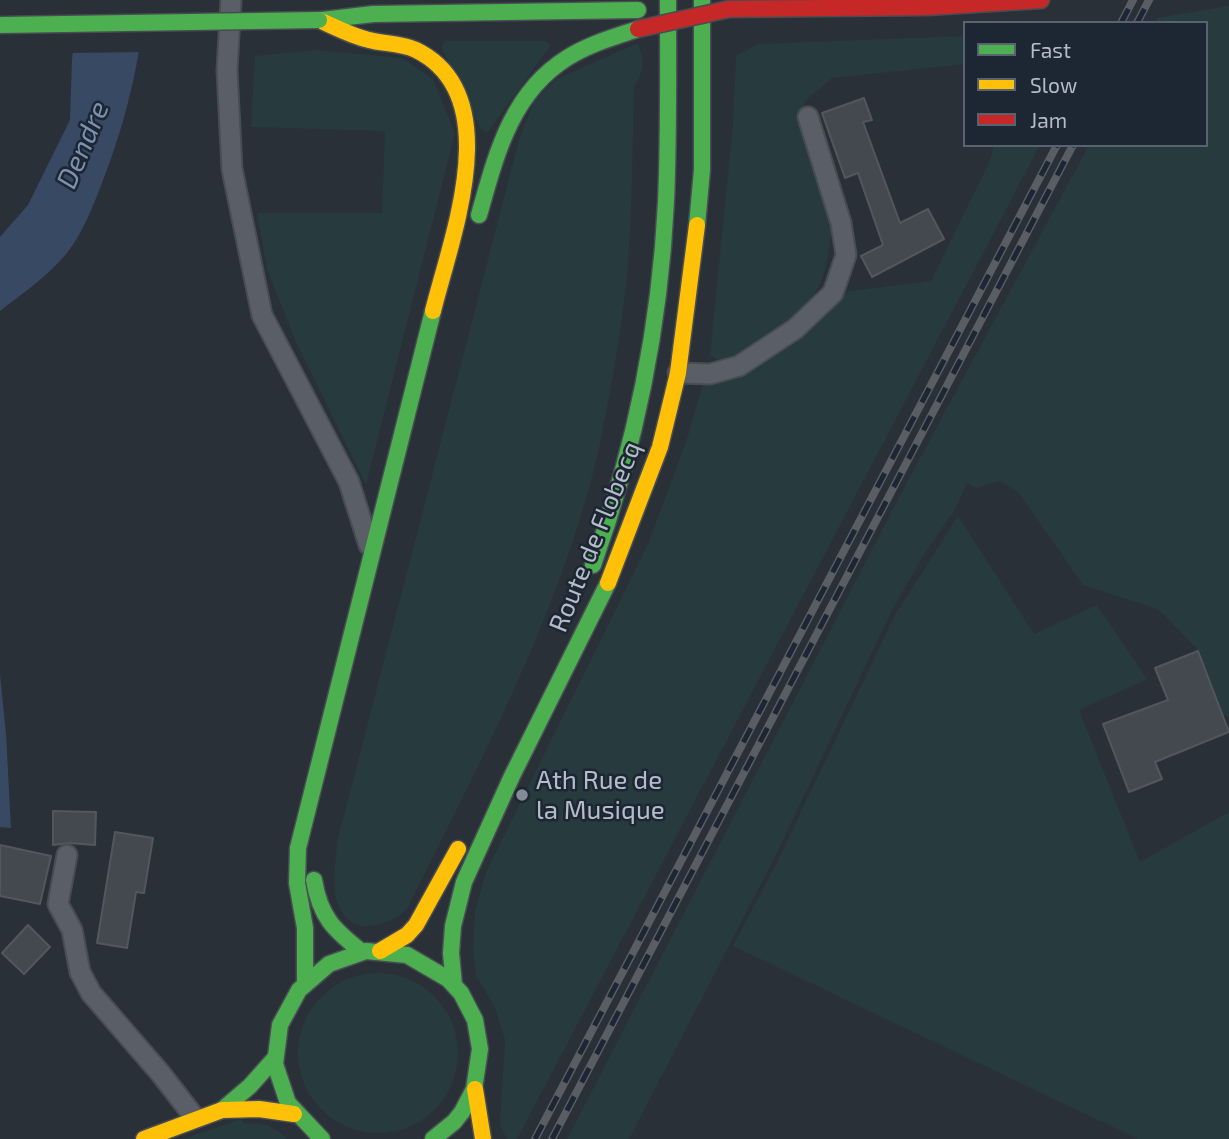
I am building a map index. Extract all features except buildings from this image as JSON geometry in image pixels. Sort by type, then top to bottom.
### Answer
[{"type":"main road","name":"Route de Flobecq","points":[[588,578],[619,484],[640,404],[655,316],[664,234],[668,154],[668,0]]},
{"type":"main road","name":"Route de Flobecq","points":[[454,985],[451,953],[453,926],[464,882],[512,776],[615,569],[660,447],[678,373],[692,273],[702,170],[702,0]]},
{"type":"main road","points":[[0,25],[319,20],[373,14],[928,6],[1041,0]]},
{"type":"main road","points":[[476,229],[500,140],[524,94],[560,62],[586,47],[638,29],[729,9]]},
{"type":"main road","points":[[305,981],[305,928],[297,883],[298,848],[467,174],[468,138],[464,111],[457,90],[432,60],[416,50],[368,40],[319,20]]},
{"type":"main road","name":"Route de Flobecq","points":[[526,711],[569,625]]},
{"type":"main road","points":[[343,734],[315,852],[316,895],[324,919],[362,953]]},
{"type":"main road","points":[[380,951],[407,935],[416,925],[467,830]]},
{"type":"main road","points":[[315,1136],[294,1114],[278,1078],[276,1038],[281,1019],[305,981],[319,969],[340,958],[380,951],[401,954],[439,971],[467,1003],[478,1034],[480,1067],[475,1089],[461,1114],[433,1139]]},
{"type":"main road","points":[[222,1110],[250,1087],[275,1058]]},
{"type":"main road","points":[[475,1089],[483,1139]]},
{"type":"main road","points":[[146,1139],[195,1118],[222,1110],[259,1109],[294,1114]]},
{"type":"street","points":[[231,0],[227,70],[232,169],[262,315],[349,482],[371,552]]},
{"type":"street","points":[[678,373],[710,374],[740,366],[795,329],[833,293],[846,255],[841,223],[808,117]]},
{"type":"street","points":[[67,855],[58,904],[72,930],[80,972],[91,993],[195,1118]]},
{"type":"green space","points":[[1229,6],[1229,716],[1224,716],[1198,650],[1158,609],[1083,585],[1019,493],[1000,481],[976,488],[967,483],[954,511],[925,553],[891,612],[775,857],[629,1139],[567,1139],[905,486],[1088,147],[1208,147],[1208,21],[1156,21],[1157,18]]},
{"type":"green space","points":[[963,36],[963,64],[832,78],[805,101],[810,150],[831,227],[824,274],[816,293],[791,323],[759,346],[721,362],[710,355],[733,123],[736,56],[758,44]]},
{"type":"green space","points":[[446,41],[547,41],[550,46],[488,132],[481,129],[441,47]]},
{"type":"green space","points":[[638,43],[642,66],[634,86],[631,222],[624,303],[601,439],[586,499],[567,559],[519,679],[407,909],[382,924],[363,926],[346,918],[337,901],[334,876],[337,842],[519,140],[534,101],[556,79]]},
{"type":"green space","points":[[315,50],[402,58],[433,79],[455,133],[366,485],[296,342],[267,269],[257,213],[382,213],[385,131],[251,127],[255,56]]},
{"type":"green space","points":[[994,147],[1039,147],[517,1139],[507,1139],[500,1125],[505,1040],[494,1005],[476,976],[473,951],[475,911],[486,872],[648,544],[686,442],[702,387],[741,371],[849,291],[931,281],[990,161]]},
{"type":"green space","points":[[958,516],[1034,634],[1097,605],[1147,679],[1079,710],[1140,862],[1229,812],[1229,1139],[1138,1139],[733,946],[778,860],[895,615]]},
{"type":"green space","points":[[378,973],[409,979],[435,996],[452,1022],[458,1053],[452,1084],[435,1110],[409,1127],[378,1133],[347,1127],[321,1110],[304,1084],[298,1053],[304,1022],[321,996],[347,979]]},
{"type":"green space","points":[[241,1119],[245,1124],[268,1126],[287,1139],[183,1139]]},
{"type":"water","name":"Dendre","points":[[80,0],[146,0],[140,48],[125,115],[94,204],[79,235],[51,270],[0,311],[0,237],[28,205],[70,120],[72,59]]},
{"type":"water","points":[[0,674],[6,734],[11,828],[0,827]]},
{"type":"pier","points":[[76,0],[150,0],[144,52],[69,53]]},
{"type":"railway","points":[[1122,21],[1133,0]]},
{"type":"railway","points":[[1138,21],[1149,0]]},
{"type":"railway","points":[[535,1139],[1056,147]]},
{"type":"railway","points":[[552,1139],[1072,147]]},
{"type":"traffic: fast","points":[[593,565],[633,431],[658,295],[667,177],[668,0]]},
{"type":"traffic: fast","points":[[697,225],[702,170],[702,0]]},
{"type":"traffic: fast","points":[[322,20],[373,14],[638,10]]},
{"type":"traffic: fast","points":[[0,25],[319,20]]},
{"type":"traffic: fast","points":[[479,215],[508,127],[532,89],[548,72],[575,53],[638,29]]},
{"type":"traffic: fast","points":[[305,981],[305,928],[297,883],[298,848],[433,311]]},
{"type":"traffic: fast","points":[[454,985],[451,953],[453,926],[464,882],[512,776],[608,583]]},
{"type":"traffic: fast","points":[[314,880],[324,913],[344,937],[362,952]]},
{"type":"traffic: fast","points":[[322,1139],[288,1103],[275,1064],[280,1025],[299,990],[329,964],[366,951],[407,955],[448,979],[461,993],[475,1020],[480,1049],[474,1089],[454,1122],[433,1139]]},
{"type":"traffic: fast","points":[[222,1110],[250,1086],[275,1058]]},
{"type":"traffic: slow","points":[[319,20],[349,34],[416,50],[444,71],[460,100],[467,133],[466,170],[460,208],[433,311]]},
{"type":"traffic: slow","points":[[608,583],[660,447],[678,373],[697,225]]},
{"type":"traffic: slow","points":[[380,951],[407,935],[416,925],[458,849]]},
{"type":"traffic: slow","points":[[475,1089],[483,1139]]},
{"type":"traffic: slow","points":[[144,1139],[222,1110],[259,1109],[294,1114]]},
{"type":"traffic: jam","points":[[729,9],[928,7],[1041,0]]},
{"type":"traffic: jam","points":[[638,29],[729,9]]},
{"type":"place","name":"Ath Rue de la Musique","points":[[522,795]]}]
